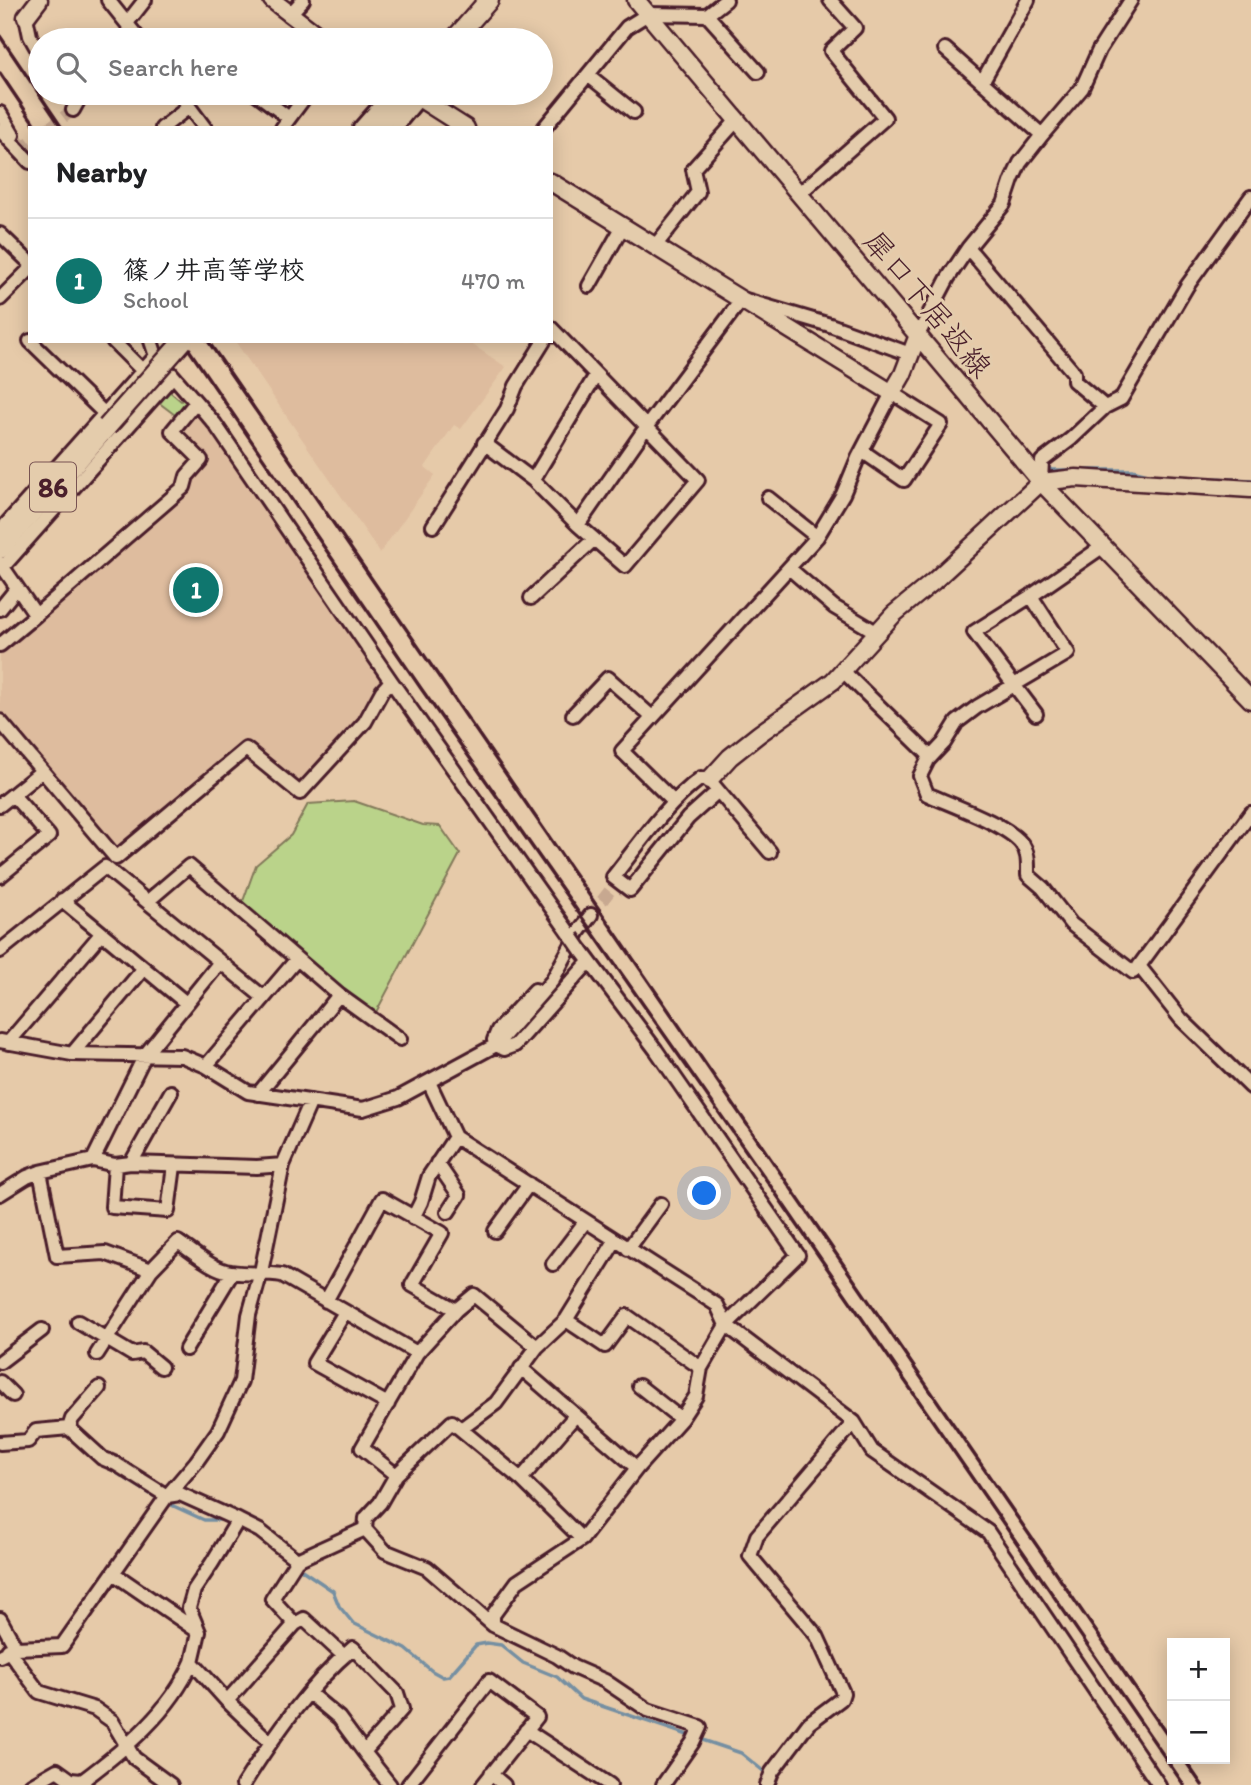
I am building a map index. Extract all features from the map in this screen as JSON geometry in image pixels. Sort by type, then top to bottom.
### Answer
[{"type":"main road","points":[[464,28],[489,0]]},
{"type":"main road","points":[[378,126],[402,105]]},
{"type":"main road","name":"86","points":[[0,548],[106,420],[181,343]]},
{"type":"street","points":[[28,31],[26,17],[39,0]]},
{"type":"street","points":[[108,0],[131,28]]},
{"type":"street","points":[[127,23],[145,0]]},
{"type":"street","points":[[272,0],[307,28]]},
{"type":"street","points":[[289,15],[303,0]]},
{"type":"street","name":"犀口下居返線","points":[[636,0],[1041,482],[1251,700]]},
{"type":"street","points":[[546,126],[627,27],[648,14],[707,15],[726,0]]},
{"type":"street","points":[[800,193],[885,118],[831,51],[855,28],[830,0]]},
{"type":"street","points":[[982,82],[1028,0]]},
{"type":"street","points":[[674,802],[622,751],[817,537],[843,494],[902,374],[928,313],[968,248],[1004,204],[1020,163],[1082,88],[1099,50],[1131,0]]},
{"type":"street","points":[[707,15],[758,72]]},
{"type":"street","points":[[945,49],[1042,135]]},
{"type":"street","points":[[746,59],[759,54]]},
{"type":"street","points":[[588,75],[634,112]]},
{"type":"street","points":[[73,110],[76,105]]},
{"type":"street","points":[[268,105],[286,123],[299,105]]},
{"type":"street","points":[[362,126],[380,105]]},
{"type":"street","points":[[396,126],[408,105]]},
{"type":"street","points":[[429,105],[464,126]]},
{"type":"street","points":[[165,126],[189,107],[203,126]]},
{"type":"street","points":[[0,113],[13,135]]},
{"type":"street","points":[[655,246],[698,192],[693,169],[738,120]]},
{"type":"street","points":[[0,130],[28,160]]},
{"type":"street","points":[[553,183],[941,424],[904,480],[862,451]]},
{"type":"street","points":[[1041,482],[1042,461],[1071,439],[1105,407],[1121,399],[1187,286],[1251,197]]},
{"type":"street","points":[[589,286],[623,226]]},
{"type":"street","points":[[0,234],[28,262]]},
{"type":"street","points":[[968,248],[1073,373],[1074,381],[1105,407]]},
{"type":"street","points":[[0,299],[28,264]]},
{"type":"street","points":[[742,299],[830,325],[910,354]]},
{"type":"street","points":[[578,525],[647,426],[742,299]]},
{"type":"street","points":[[484,443],[533,480],[593,540],[625,566],[698,480],[553,330]]},
{"type":"street","points":[[32,343],[106,420]]},
{"type":"street","points":[[115,343],[143,371]]},
{"type":"street","points":[[152,343],[156,356],[215,424],[391,681],[589,962],[656,1050],[798,1255],[726,1325],[701,1368],[696,1396],[681,1419],[636,1468],[582,1539],[517,1582],[493,1615],[493,1625]]},
{"type":"street","points":[[433,526],[507,409],[516,386],[543,343]]},
{"type":"street","points":[[0,531],[106,420],[156,356]]},
{"type":"street","points":[[533,480],[597,375]]},
{"type":"street","points":[[36,615],[1,565],[173,376]]},
{"type":"street","points":[[0,645],[184,487],[187,476],[201,460],[172,431],[196,402]]},
{"type":"street","points":[[771,852],[713,785],[701,778],[674,802],[613,877],[630,890],[713,785],[730,757],[843,671],[876,632],[1041,482],[1087,478],[1251,489]]},
{"type":"street","points":[[768,498],[817,537]]},
{"type":"street","points":[[531,598],[593,540]]},
{"type":"street","points":[[1036,714],[974,632],[1102,547]]},
{"type":"street","points":[[790,569],[834,607],[876,632]]},
{"type":"street","points":[[0,609],[17,588]]},
{"type":"street","points":[[1031,596],[1068,653],[977,707],[957,722],[920,776],[927,794],[1004,829],[1022,843],[1028,858],[1028,875],[1043,888],[1071,924],[1132,972]]},
{"type":"street","points":[[843,671],[931,757]]},
{"type":"street","points":[[573,715],[608,678],[652,717]]},
{"type":"street","points":[[0,721],[116,858],[246,749],[300,793],[365,722],[382,691],[391,681]]},
{"type":"street","points":[[0,805],[42,771]]},
{"type":"street","points":[[622,875],[664,824],[713,785]]},
{"type":"street","points":[[0,876],[49,836],[13,794]]},
{"type":"street","points":[[1251,813],[1139,966],[1181,1019],[1251,1087]]},
{"type":"street","points":[[148,901],[189,866],[339,995],[400,1039]]},
{"type":"street","points":[[0,951],[105,867],[263,997]]},
{"type":"street","points":[[62,900],[186,1003]]},
{"type":"street","points":[[4,1042],[72,1054],[182,1056],[206,1066],[248,1092],[363,1109],[398,1098],[496,1045],[552,981],[579,931],[591,915]]},
{"type":"street","points":[[4,1042],[101,933]]},
{"type":"street","points":[[571,935],[550,972],[498,1030],[494,1040],[496,1045],[503,1049],[515,1045],[589,962]]},
{"type":"street","points":[[206,1066],[297,959]]},
{"type":"street","points":[[93,1160],[145,1055],[220,962]]},
{"type":"street","points":[[72,1054],[144,968]]},
{"type":"street","points":[[258,1094],[339,995]]},
{"type":"street","points":[[429,1082],[455,1137],[717,1306],[726,1325],[854,1422],[872,1451],[988,1532],[1159,1785]]},
{"type":"street","points":[[131,1163],[171,1092]]},
{"type":"street","points":[[8,1651],[62,1646],[164,1500],[218,1431],[241,1381],[249,1315],[261,1272],[283,1165],[311,1101]]},
{"type":"street","points":[[413,1217],[437,1163],[455,1137]]},
{"type":"street","points":[[0,1194],[40,1172],[93,1160],[115,1165],[283,1165]]},
{"type":"street","points":[[437,1163],[459,1195],[448,1212]]},
{"type":"street","points":[[115,1165],[112,1207],[168,1211],[174,1166]]},
{"type":"street","points":[[40,1172],[57,1256],[105,1253],[151,1270]]},
{"type":"street","points":[[495,1231],[529,1184]]},
{"type":"street","points":[[326,1301],[382,1199],[442,1233],[412,1285],[456,1310]]},
{"type":"street","points":[[628,1249],[661,1204]]},
{"type":"street","points":[[553,1264],[585,1222]]},
{"type":"street","points":[[461,1429],[496,1403],[537,1347],[566,1320],[615,1241]]},
{"type":"street","points":[[97,1354],[151,1270],[178,1242],[222,1270],[232,1273],[261,1272],[282,1275],[416,1353]]},
{"type":"street","points":[[186,1349],[232,1273]]},
{"type":"street","points":[[396,1475],[362,1448],[416,1353],[456,1310],[474,1295],[537,1347]]},
{"type":"street","points":[[345,1312],[314,1363],[388,1404]]},
{"type":"street","points":[[566,1320],[606,1346],[627,1316],[701,1368]]},
{"type":"street","points":[[78,1322],[132,1354],[143,1352],[161,1367]]},
{"type":"street","points":[[0,1362],[42,1330]]},
{"type":"street","points":[[521,1368],[636,1468]]},
{"type":"street","points":[[0,1382],[13,1395]]},
{"type":"street","points":[[639,1385],[681,1419]]},
{"type":"street","points":[[69,1428],[72,1419],[99,1388]]},
{"type":"street","points":[[521,1479],[574,1416]]},
{"type":"street","points":[[582,1539],[521,1479],[452,1422],[396,1475],[380,1503],[366,1518],[365,1529],[385,1551],[427,1568],[493,1625],[557,1656],[573,1667],[606,1681],[648,1710],[700,1727],[693,1742],[663,1785]]},
{"type":"street","points":[[769,1780],[809,1723],[841,1699],[842,1693],[817,1636],[750,1556],[757,1536],[854,1422]]},
{"type":"street","points":[[0,1443],[28,1441],[36,1431],[69,1428],[92,1451],[164,1500]]},
{"type":"street","points":[[164,1500],[180,1494],[236,1523],[260,1531],[298,1560]]},
{"type":"street","points":[[31,1785],[57,1770],[71,1780],[83,1783],[170,1703],[182,1686],[192,1662],[199,1632],[189,1608],[194,1590],[236,1523]]},
{"type":"street","points":[[295,1624],[272,1599],[298,1560],[365,1529]]},
{"type":"street","points":[[113,1573],[199,1632]]},
{"type":"street","points":[[0,1619],[8,1651],[39,1692],[95,1709],[112,1721],[125,1747],[143,1766],[171,1785]]},
{"type":"street","points":[[227,1701],[295,1624],[304,1619],[344,1656]]},
{"type":"street","points":[[243,1785],[270,1742],[309,1693],[353,1648],[397,1693],[402,1709],[364,1752]]},
{"type":"street","points":[[192,1662],[227,1701],[270,1742]]},
{"type":"street","points":[[408,1785],[489,1681],[537,1717],[487,1780],[504,1785]]},
{"type":"street","points":[[309,1693],[339,1718],[390,1785]]},
{"type":"street","points":[[526,1730],[610,1785]]},
{"type":"shaded area","points":[[236,343],[470,343],[506,367],[461,429],[454,425],[425,467],[435,475],[380,553]]},
{"type":"shaded area","points":[[197,413],[203,416],[382,679],[382,684],[363,720],[299,788],[246,743],[114,852],[0,713],[0,650],[205,460],[180,436],[184,422]]},
{"type":"green space","points":[[168,390],[181,401],[186,396],[190,405],[179,418],[158,402]]},
{"type":"green space","points":[[354,801],[423,825],[440,826],[460,854],[374,1016],[242,904],[256,865],[291,835],[308,804]]},
{"type":"waterway","points":[[1046,468],[1132,470],[1152,475],[1251,480]]},
{"type":"waterway","points":[[104,1465],[160,1500]]},
{"type":"waterway","points":[[167,1503],[204,1520],[222,1520],[232,1524]]},
{"type":"waterway","points":[[299,1568],[333,1591],[339,1606],[353,1623],[406,1649],[443,1677],[449,1676],[476,1645],[501,1645],[523,1663],[557,1677],[581,1699],[741,1753],[767,1774]]},
{"type":"tunnel","points":[[52,126],[73,110]]},
{"type":"tunnel","points":[[13,135],[23,147],[28,143]]},
{"type":"tunnel","points":[[591,915],[622,875]]},
{"type":"railway","points":[[0,36],[28,78]]},
{"type":"railway","points":[[0,73],[36,126]]},
{"type":"railway","points":[[46,105],[61,126]]},
{"type":"railway","points":[[184,343],[420,687],[765,1178],[1184,1785]]},
{"type":"railway","points":[[209,343],[1167,1735]]},
{"type":"railway","points":[[1187,1764],[1202,1785]]},
{"type":"place","name":"篠ノ井高等学校","points":[[196,590]]}]
